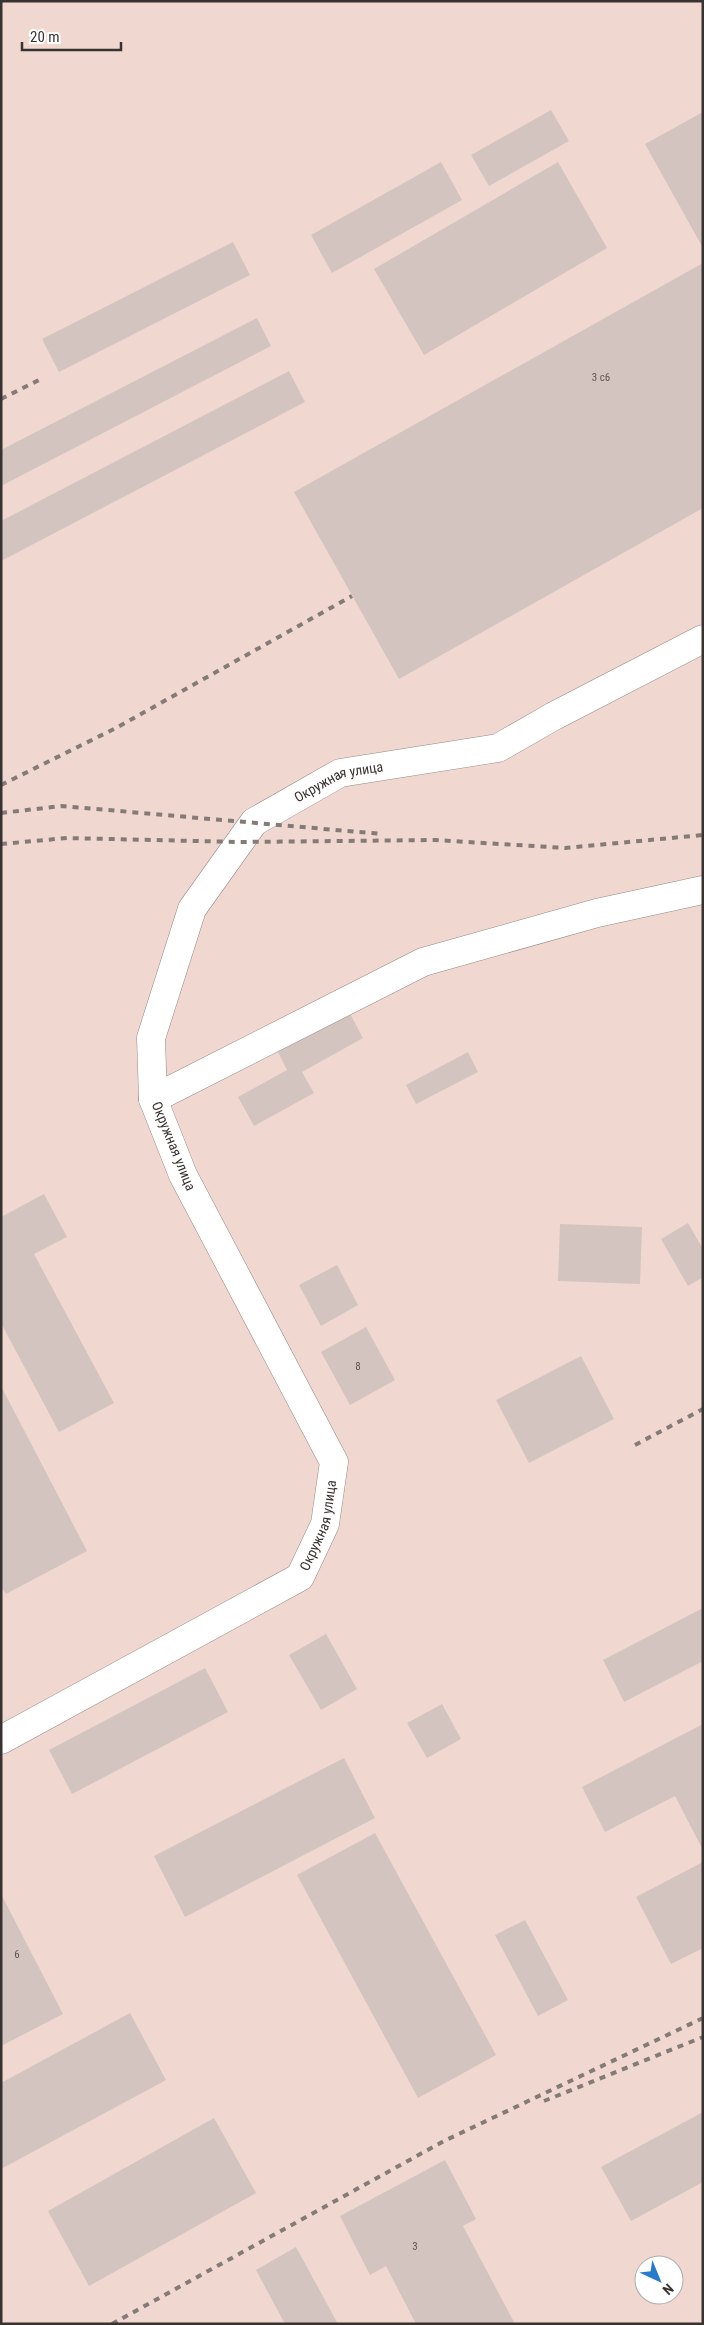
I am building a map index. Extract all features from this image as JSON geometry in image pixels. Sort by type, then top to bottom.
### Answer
[{"type":"street","name":"Окружная улица","points":[[1,1740],[300,1577],[325,1524],[334,1462],[184,1175],[153,1099],[151,1038],[192,909],[254,822],[340,773],[498,748],[554,716],[703,639]]},
{"type":"street","points":[[153,1099],[423,962],[597,913],[703,890]]},
{"type":"shaded area","points":[[1,1],[703,1],[703,2324],[1,2324]]},
{"type":"building","points":[[551,110],[569,141],[489,186],[471,155]]},
{"type":"building","points":[[703,112],[703,248],[645,144]]},
{"type":"building","points":[[441,162],[462,200],[332,273],[311,235]]},
{"type":"building","points":[[558,162],[607,248],[424,355],[374,269]]},
{"type":"building","points":[[233,242],[250,275],[59,372],[42,339]]},
{"type":"building","points":[[703,263],[703,508],[399,679],[294,492]]},
{"type":"building","points":[[257,318],[271,346],[1,486],[1,450]]},
{"type":"building","points":[[289,371],[305,402],[1,561],[1,521]]},
{"type":"building","points":[[348,1010],[363,1038],[302,1072],[314,1093],[254,1126],[238,1097],[287,1070],[277,1050]]},
{"type":"building","points":[[468,1052],[478,1072],[416,1104],[406,1085]]},
{"type":"building","points":[[44,1194],[67,1237],[34,1254],[114,1403],[59,1432],[1,1323],[1,1217]]},
{"type":"building","points":[[688,1223],[703,1249],[703,1277],[688,1286],[661,1239]]},
{"type":"building","points":[[560,1224],[642,1227],[640,1284],[558,1281]]},
{"type":"building","points":[[337,1265],[358,1305],[321,1326],[299,1285]]},
{"type":"building","points":[[366,1327],[395,1380],[350,1405],[321,1352]]},
{"type":"building","points":[[581,1356],[614,1419],[529,1463],[496,1400]]},
{"type":"building","points":[[1,1386],[87,1551],[6,1594],[1,1586]]},
{"type":"building","points":[[703,1608],[703,1661],[624,1702],[603,1660]]},
{"type":"building","points":[[326,1634],[357,1689],[321,1710],[289,1655]]},
{"type":"building","points":[[205,1668],[228,1712],[72,1794],[49,1750]]},
{"type":"building","points":[[442,1704],[461,1739],[427,1758],[407,1723]]},
{"type":"building","points":[[703,1724],[703,1850],[675,1796],[605,1832],[582,1787]]},
{"type":"building","points":[[344,1758],[375,1818],[185,1917],[154,1856]]},
{"type":"building","points":[[375,1833],[496,2055],[418,2098],[297,1875]]},
{"type":"building","points":[[703,1862],[703,1948],[671,1964],[636,1897]]},
{"type":"building","points":[[1,1894],[63,2014],[1,2046]]},
{"type":"building","points":[[525,1920],[568,2000],[538,2016],[495,1935]]},
{"type":"building","points":[[130,2013],[166,2080],[1,2169],[1,2083]]},
{"type":"building","points":[[703,2112],[703,2182],[631,2221],[601,2167]]},
{"type":"building","points":[[214,2118],[256,2193],[89,2286],[48,2211]]},
{"type":"building","points":[[445,2160],[476,2219],[463,2226],[515,2324],[416,2324],[386,2266],[370,2275],[340,2216]]},
{"type":"building","points":[[296,2247],[338,2324],[285,2324],[256,2270]]},
{"type":"railway","points":[[1,399],[43,378]]},
{"type":"railway","points":[[1,785],[116,728],[352,596]]},
{"type":"railway","points":[[1,813],[62,806],[382,834]]},
{"type":"railway","points":[[1,844],[67,838],[240,842],[436,840],[565,848],[703,835]]},
{"type":"railway","points":[[635,1445],[703,1409]]},
{"type":"railway","points":[[112,2324],[444,2141],[703,2018]]},
{"type":"railway","points":[[544,2101],[703,2037]]}]
